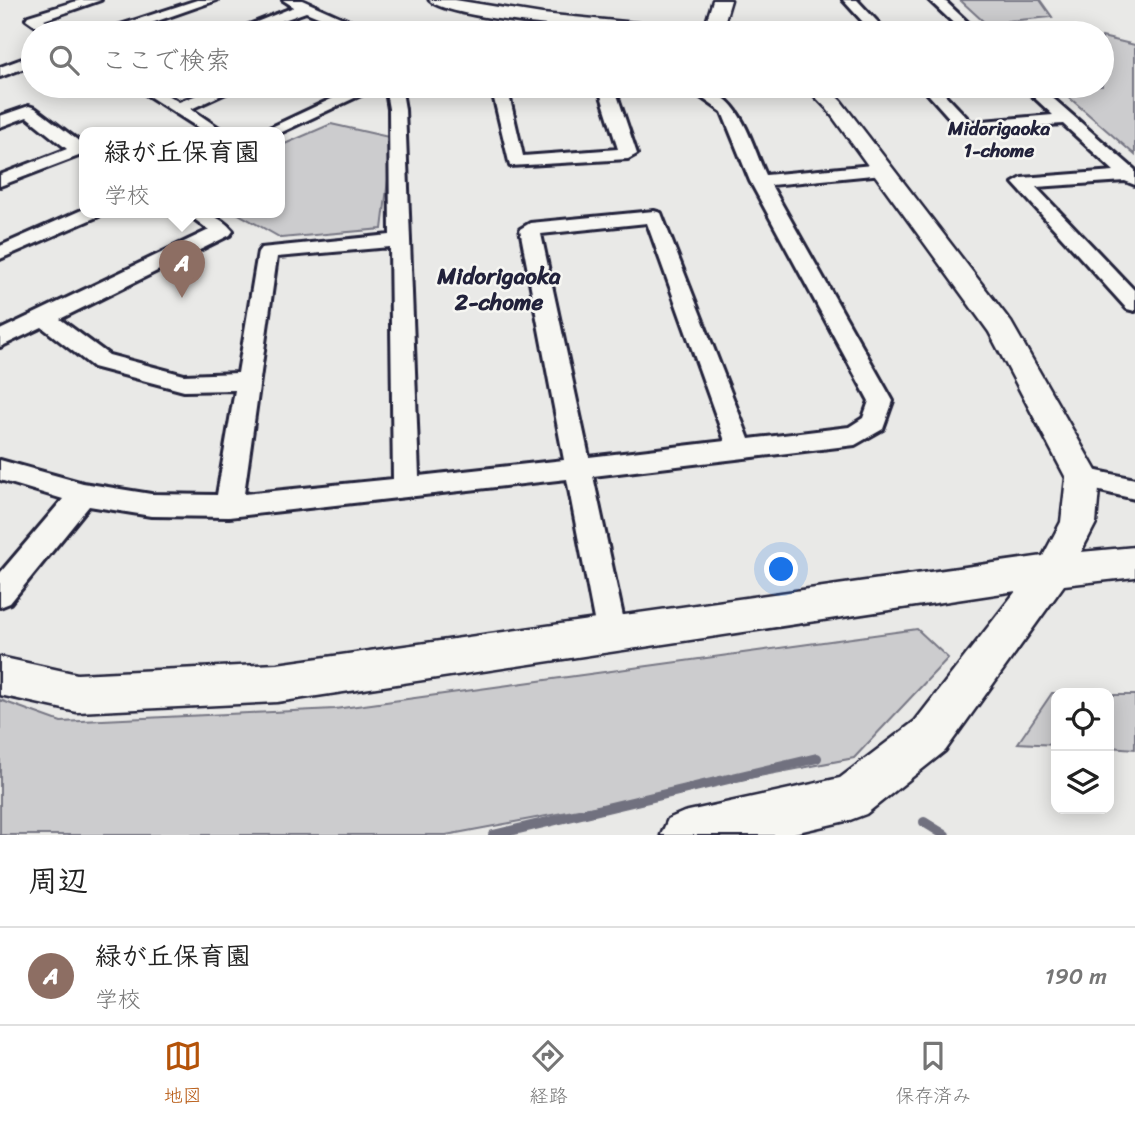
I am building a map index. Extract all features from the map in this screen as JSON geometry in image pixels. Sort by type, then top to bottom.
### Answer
[{"type":"street","points":[[36,21],[33,19],[94,0]]},
{"type":"street","points":[[146,21],[209,0]]},
{"type":"street","points":[[290,0],[339,21]]},
{"type":"street","points":[[438,0],[557,21]]},
{"type":"street","points":[[716,21],[722,0]]},
{"type":"street","points":[[850,0],[870,21]]},
{"type":"street","points":[[936,0],[959,21]]},
{"type":"street","points":[[268,21],[306,7]]},
{"type":"street","points":[[0,72],[21,64]]},
{"type":"street","points":[[162,98],[209,127]]},
{"type":"street","points":[[178,108],[203,98]]},
{"type":"street","points":[[280,127],[345,98]]},
{"type":"street","points":[[395,98],[406,488]]},
{"type":"street","points":[[502,98],[516,162],[628,154],[610,98]]},
{"type":"street","points":[[0,470],[83,494],[152,505],[229,506],[855,436],[874,423],[881,401],[760,181],[729,109],[711,98]]},
{"type":"street","points":[[684,835],[754,827],[850,798],[930,736],[1054,570],[1078,523],[1083,478],[1001,329],[827,98]]},
{"type":"street","points":[[940,98],[967,127],[1067,119]]},
{"type":"street","points":[[1043,98],[1132,177]]},
{"type":"street","points":[[0,122],[29,111],[79,150],[0,181]]},
{"type":"street","points":[[760,181],[883,169]]},
{"type":"street","points":[[1132,177],[1022,183],[1135,303]]},
{"type":"street","points":[[612,635],[530,229],[654,217],[740,448]]},
{"type":"street","points":[[0,253],[79,218]]},
{"type":"street","points":[[0,338],[223,231],[203,218]]},
{"type":"street","points":[[229,506],[268,252],[399,240]]},
{"type":"street","points":[[43,317],[101,361],[184,383],[247,381]]},
{"type":"street","points":[[1083,478],[1135,489]]},
{"type":"street","points":[[0,594],[83,494]]},
{"type":"street","points":[[0,676],[77,693],[277,683],[1054,570],[1135,562]]},
{"type":"shaded area","points":[[960,0],[1040,0],[1052,17],[1008,21],[983,21]]},
{"type":"shaded area","points":[[1114,40],[1135,45],[1135,155],[1070,98],[1114,98]]},
{"type":"shaded area","points":[[331,124],[393,138],[382,229],[281,238],[246,218],[285,218],[285,144]]},
{"type":"shaded area","points":[[917,629],[948,658],[854,758],[446,835],[0,835],[0,700],[61,722],[335,709]]},
{"type":"shaded area","points":[[1051,694],[1051,745],[1018,743]]},
{"type":"shaded area","points":[[1114,695],[1135,695],[1135,749],[1114,747]]},
{"type":"waterway","points":[[493,835],[817,758]]},
{"type":"waterway","points":[[924,822],[945,835]]},
{"type":"place","name":"緑が丘保育園","points":[[182,298]]},
{"type":"district","name":"Midorigaoka 1-chome","points":[[999,139]]},
{"type":"district","name":"Midorigaoka 2-chome","points":[[499,289]]}]
